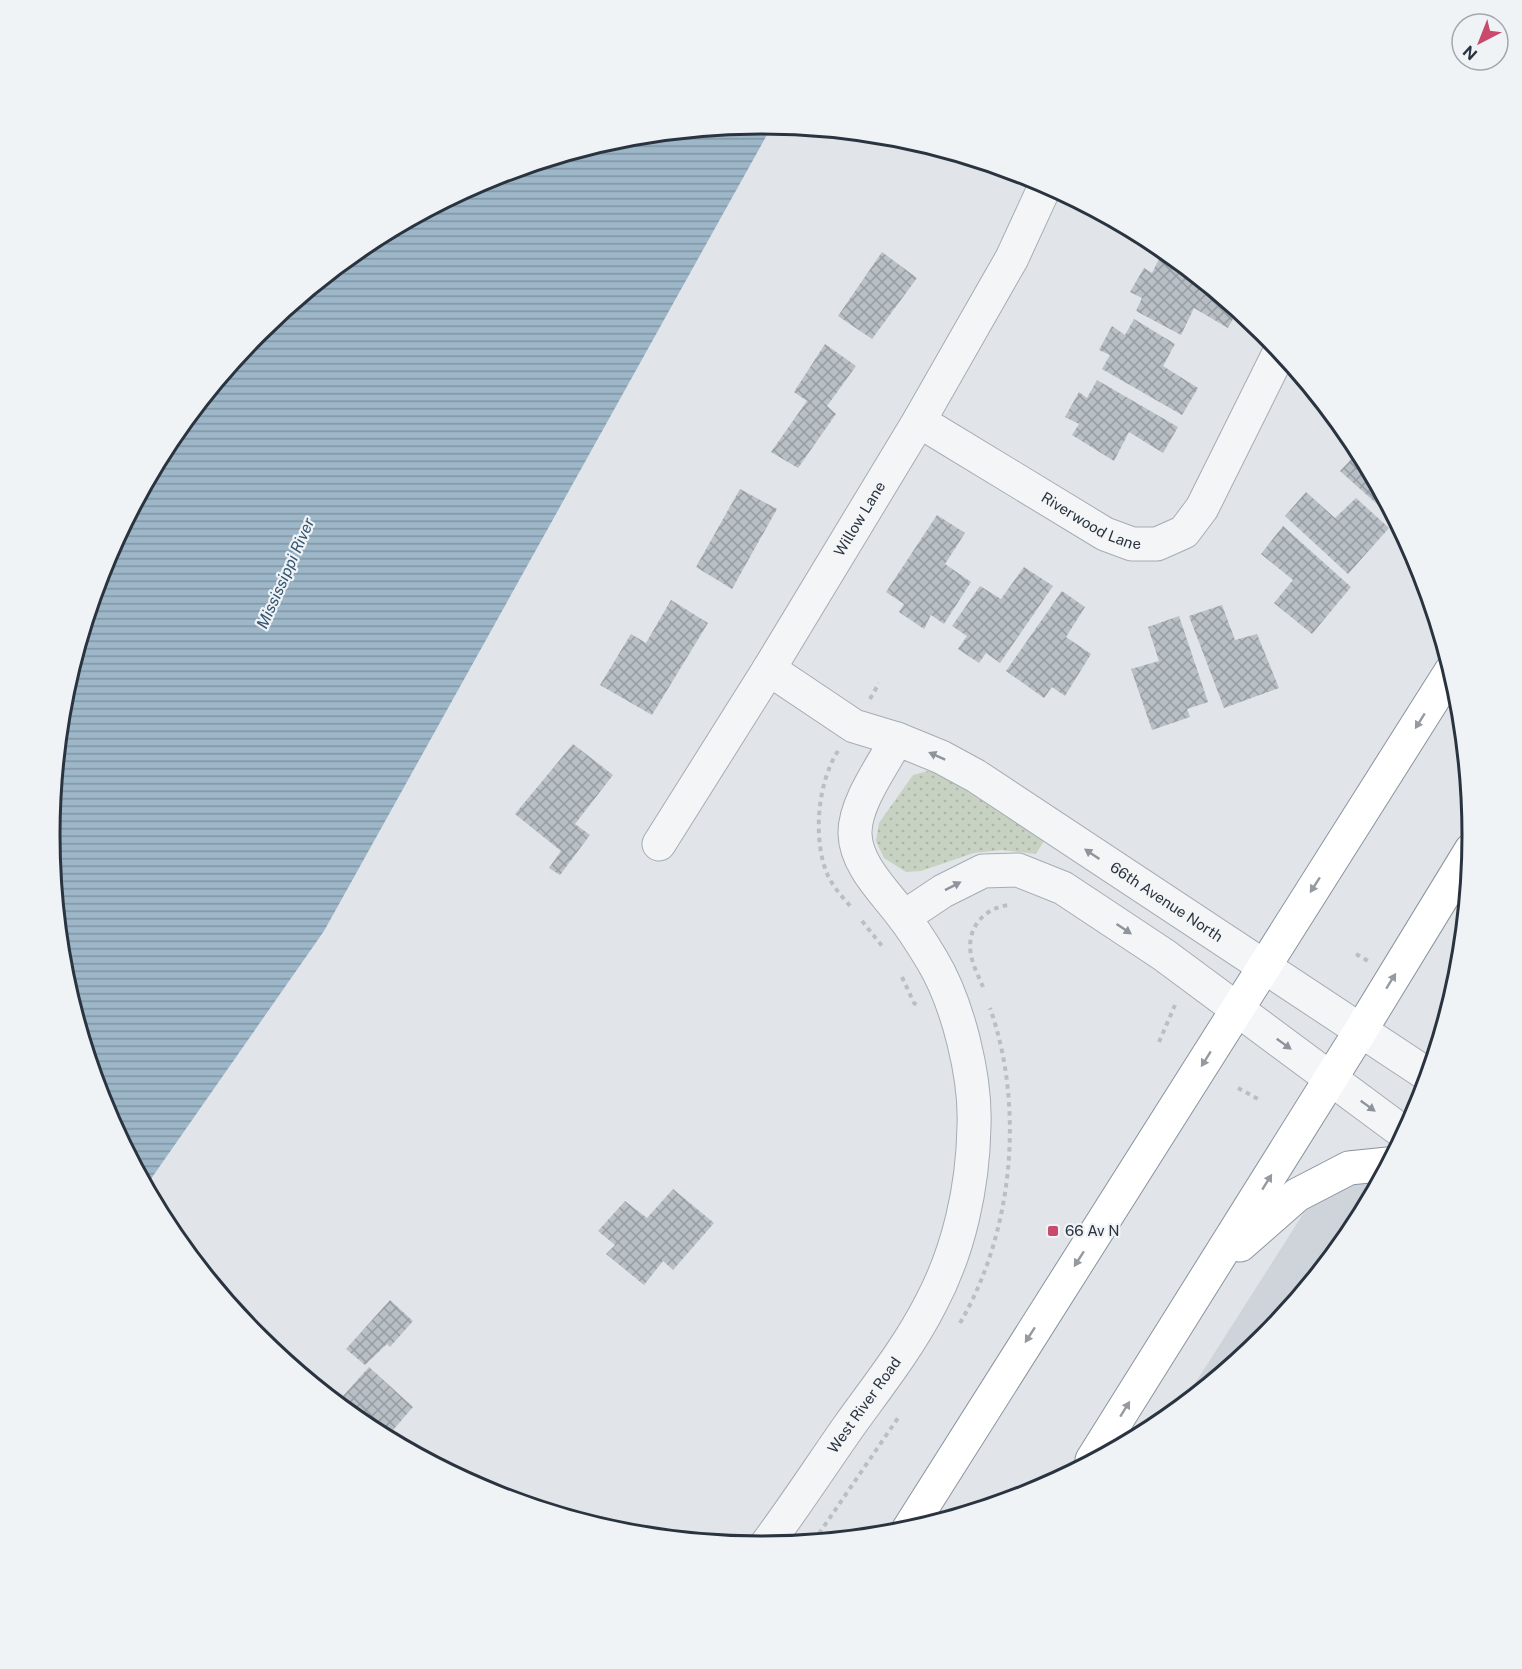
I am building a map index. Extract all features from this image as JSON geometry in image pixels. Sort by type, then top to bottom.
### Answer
[{"type":"highway","points":[[916,1518],[1445,681]]},
{"type":"highway","points":[[1100,1448],[1214,1268],[1461,867]]},
{"type":"highway","points":[[1214,1268],[1297,1195],[1349,1168],[1379,1165]]},
{"type":"street","name":"Willow Lane","points":[[659,844],[769,669],[919,421],[1012,258],[1042,193]]},
{"type":"street","name":"Riverwood Lane","points":[[919,421],[1105,534],[1132,544],[1158,544],[1184,532],[1202,507],[1276,359]]},
{"type":"street","name":"66th Avenue North","points":[[769,669],[854,726],[897,739],[941,757],[976,776],[1421,1070]]},
{"type":"street","points":[[897,739],[863,800],[855,834],[858,852],[866,866],[904,917],[943,891],[983,871],[1018,870],[1064,888],[1164,955],[1398,1128]]},
{"type":"street","name":"West River Road","points":[[773,1535],[905,1346],[930,1305],[950,1258],[962,1221],[971,1173],[974,1125],[968,1060],[960,1028],[934,963],[904,917]]},
{"type":"path","points":[[981,982],[969,944],[974,926],[984,914],[998,906],[1018,906]]},
{"type":"path","points":[[1159,1041],[1176,1006],[1169,1000]]},
{"type":"path","points":[[1238,1088],[1258,1099]]},
{"type":"shaded area","points":[[1374,1175],[1344,1224],[1288,1297],[1257,1330],[1193,1387],[1303,1214],[1340,1180]]},
{"type":"green space","points":[[928,771],[944,774],[1044,841],[1036,854],[1002,850],[974,853],[921,871],[906,872],[884,858],[876,841],[879,823],[913,775]]},
{"type":"water","name":"Mississippi River","points":[[767,134],[324,931],[151,1179],[113,1103],[84,1016],[73,971],[66,926],[60,835],[66,743],[73,698],[84,653],[113,566],[154,484],[178,445],[205,408],[265,339],[334,278],[411,227],[493,187],[580,157],[670,139]]},
{"type":"building","points":[[882,252],[917,278],[872,339],[838,316]]},
{"type":"building","points":[[1159,258],[1188,278],[1234,317],[1228,328],[1194,308],[1181,335],[1136,311],[1142,298],[1130,292],[1144,268],[1152,273]]},
{"type":"building","points":[[1134,319],[1175,344],[1163,366],[1198,388],[1182,415],[1102,369],[1110,355],[1099,350],[1112,326],[1125,335]]},
{"type":"building","points":[[825,344],[856,366],[827,406],[836,414],[798,468],[771,452],[807,401],[794,392]]},
{"type":"building","points":[[1097,380],[1178,427],[1163,453],[1129,432],[1114,461],[1072,435],[1079,424],[1065,417],[1079,392],[1087,398]]},
{"type":"building","points":[[1352,458],[1378,505],[1340,471]]},
{"type":"building","points":[[740,489],[777,509],[732,589],[696,567]]},
{"type":"building","points":[[1306,492],[1335,518],[1356,498],[1389,528],[1348,574],[1285,516]]},
{"type":"building","points":[[937,515],[965,533],[945,564],[971,582],[944,624],[931,615],[924,629],[899,612],[904,604],[886,592]]},
{"type":"building","points":[[1283,526],[1351,587],[1312,634],[1274,603],[1293,580],[1261,554]]},
{"type":"building","points":[[1024,567],[1053,586],[1000,663],[986,653],[979,663],[958,649],[967,636],[952,626],[980,586],[1001,599]]},
{"type":"building","points":[[1062,591],[1085,607],[1066,637],[1091,654],[1065,696],[1052,687],[1044,698],[1006,671]]},
{"type":"building","points":[[671,600],[708,623],[652,715],[600,685],[631,634],[646,643]]},
{"type":"building","points":[[1222,605],[1235,640],[1257,634],[1279,688],[1224,708],[1189,616]]},
{"type":"building","points":[[1179,616],[1208,702],[1187,709],[1190,717],[1152,730],[1131,669],[1159,661],[1148,627]]},
{"type":"building","points":[[573,744],[613,775],[575,824],[590,835],[560,875],[549,868],[561,851],[515,814]]},
{"type":"building","points":[[673,1189],[714,1223],[673,1270],[663,1261],[644,1285],[606,1254],[615,1245],[598,1231],[625,1201],[647,1218]]},
{"type":"building","points":[[390,1300],[413,1321],[390,1347],[387,1344],[365,1365],[346,1349]]},
{"type":"building","points":[[369,1367],[413,1407],[393,1431],[343,1396]]},
{"type":"place","name":"66 Av N","points":[[1053,1231]]}]
